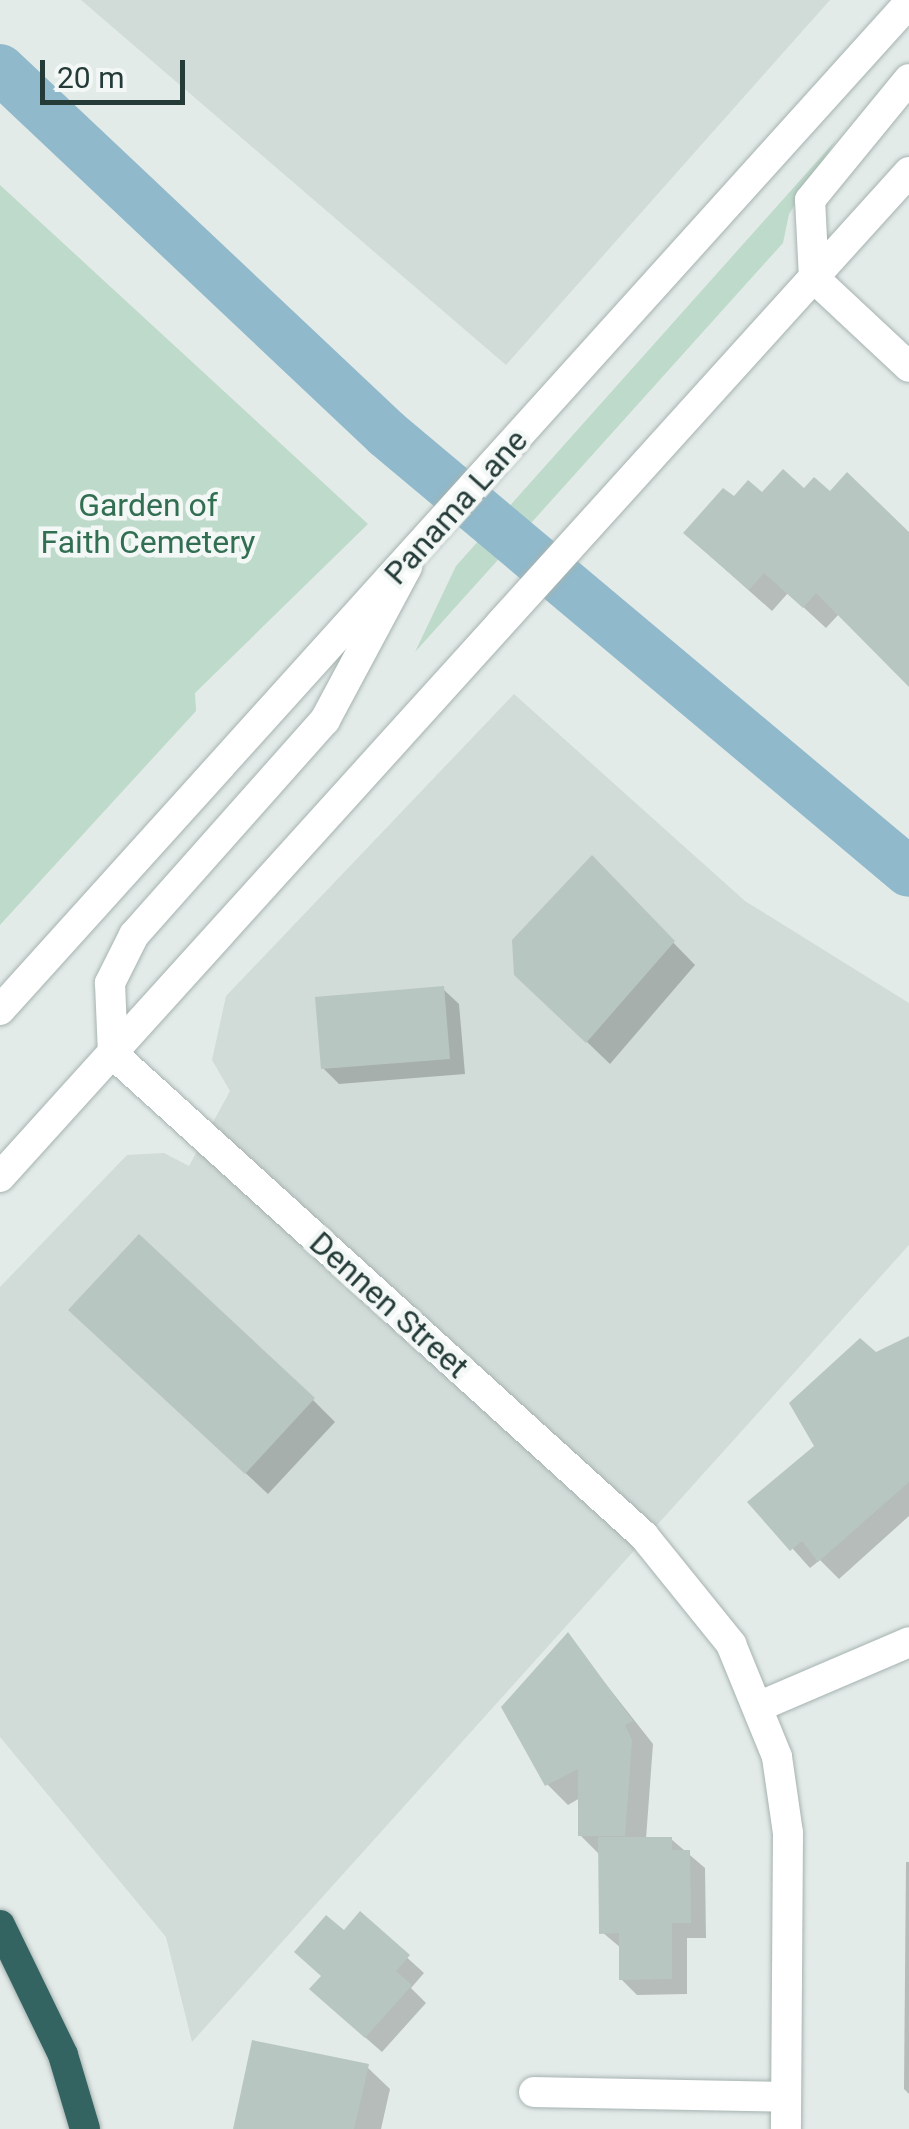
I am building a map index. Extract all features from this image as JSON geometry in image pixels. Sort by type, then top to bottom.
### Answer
[{"type":"highway","points":[[0,1925],[62,2055],[86,2129]]},
{"type":"main road","name":"Panama Lane","points":[[0,1010],[909,3]]},
{"type":"main road","points":[[909,79],[810,200],[814,278],[909,367]]},
{"type":"main road","points":[[0,1177],[583,537],[909,172]]},
{"type":"main road","points":[[113,1054],[110,983],[134,935],[326,720],[416,550]]},
{"type":"main road","name":"Dennen Street","points":[[113,1054],[644,1536],[692,1586],[760,1706],[788,1833],[786,2129]]},
{"type":"main road","points":[[760,1706],[909,1642]]},
{"type":"main road","points":[[534,2092],[786,2097]]},
{"type":"shaded area","points":[[81,0],[830,0],[506,365]]},
{"type":"shaded area","points":[[514,694],[745,901],[909,1003],[909,1245],[192,2042],[166,1937],[0,1737],[0,1287],[127,1155],[164,1153],[189,1166],[230,1091],[212,1060],[226,996]]},
{"type":"green space","points":[[836,140],[789,214],[783,243],[415,652],[456,566]]},
{"type":"green space","name":"Garden of Faith Cemetery","points":[[0,185],[368,524],[195,693],[196,711],[0,925]]},
{"type":"building","points":[[783,469],[804,488],[814,477],[830,491],[847,472],[909,532],[909,687],[816,593],[803,608],[764,573],[749,590],[683,533],[723,488],[734,496],[748,480],[762,492]]},
{"type":"building","points":[[592,855],[675,941],[586,1043],[514,975],[512,940]]},
{"type":"building","points":[[444,986],[450,1059],[321,1069],[315,997]]},
{"type":"building","points":[[139,1234],[315,1398],[245,1474],[68,1310]]},
{"type":"building","points":[[909,1336],[909,1482],[818,1562],[802,1541],[790,1551],[747,1502],[814,1446],[789,1403],[860,1338],[876,1352]]},
{"type":"building","points":[[568,1632],[633,1721],[625,1725],[632,1740],[625,1836],[578,1836],[578,1769],[545,1786],[501,1707]]},
{"type":"building","points":[[598,1837],[672,1837],[672,1850],[690,1850],[691,1923],[672,1923],[672,1979],[619,1980],[619,1933],[599,1934]]},
{"type":"building","points":[[360,1911],[410,1955],[396,1971],[412,1985],[365,2038],[309,1989],[321,1976],[294,1952],[326,1915],[344,1930]]},
{"type":"building","points":[[252,2040],[369,2064],[354,2129],[233,2129]]},
{"type":"waterway","points":[[0,69],[387,434],[909,872]]}]
